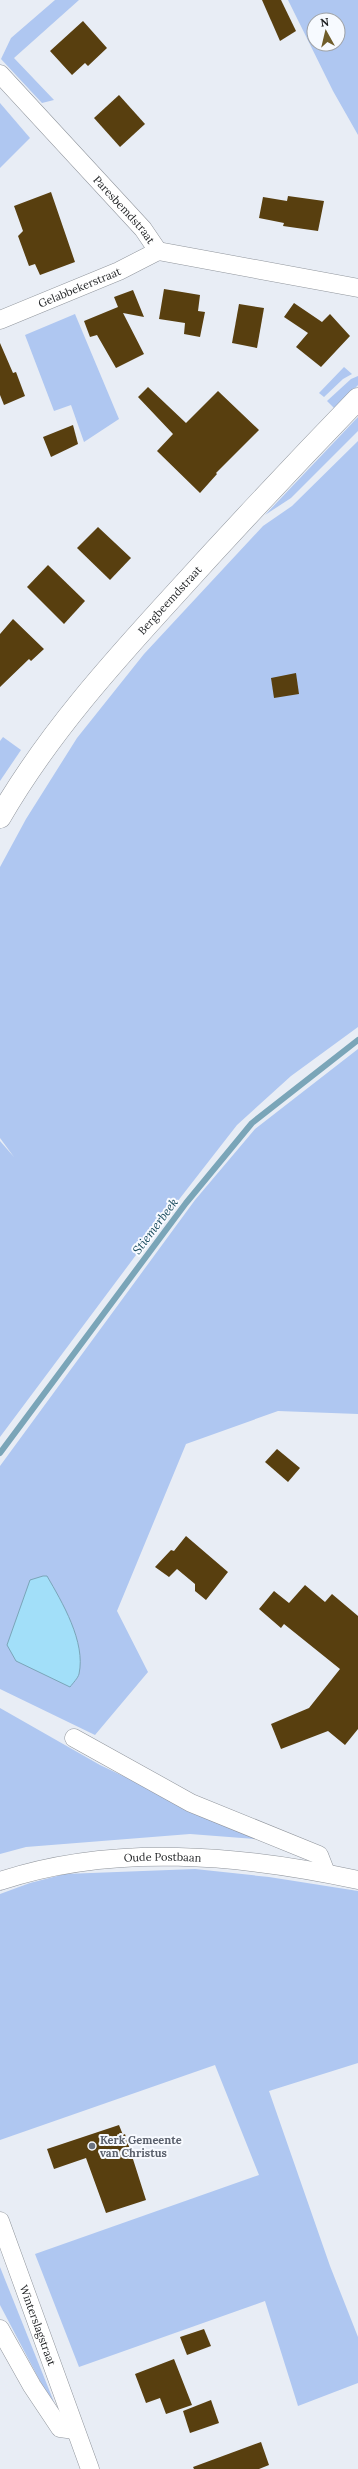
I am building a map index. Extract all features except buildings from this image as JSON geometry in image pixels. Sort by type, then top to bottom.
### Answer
[{"type":"street","name":"Paresbemdstraat","points":[[0,74],[143,229],[158,251],[358,288]]},
{"type":"street","name":"Gelabbekerstraat","points":[[0,320],[119,271],[158,251]]},
{"type":"street","name":"Bergbeemdstraat","points":[[0,817],[18,786],[54,734],[109,666],[264,497],[358,399]]},
{"type":"street","points":[[74,1738],[191,1803],[319,1855],[326,1873]]},
{"type":"street","name":"Oude Postbaan","points":[[0,1881],[29,1872],[81,1861],[136,1858],[231,1859],[326,1873],[358,1880]]},
{"type":"street","name":"Winterslagstraat","points":[[0,2221],[90,2469]]},
{"type":"street","points":[[0,2329],[32,2386],[60,2428],[75,2430]]},
{"type":"shaded area","points":[[55,0],[79,0],[14,58],[54,100],[42,103],[1,59],[11,38]]},
{"type":"shaded area","points":[[288,0],[358,0],[358,135],[333,91],[314,52],[346,52],[346,12],[306,12],[306,36]]},
{"type":"shaded area","points":[[0,103],[30,138],[0,168]]},
{"type":"shaded area","points":[[75,314],[119,419],[84,442],[71,405],[54,411],[25,335]]},
{"type":"shaded area","points":[[344,367],[352,374],[343,379],[324,397],[319,393]]},
{"type":"shaded area","points":[[358,376],[358,385],[335,409],[327,401],[351,379]]},
{"type":"shaded area","points":[[358,417],[358,431],[291,498],[265,515]]},
{"type":"shaded area","points":[[358,441],[358,1027],[291,1076],[237,1125],[142,1247],[0,1437],[0,1141],[14,1157],[0,1138],[0,867],[26,819],[77,738],[144,654],[263,526],[292,506]]},
{"type":"shaded area","points":[[3,737],[21,750],[0,781],[0,741]]},
{"type":"shaded area","points":[[358,1049],[358,1414],[278,1411],[186,1444],[117,1611],[148,1672],[95,1735],[0,1689],[0,1466],[195,1200],[255,1129]]},
{"type":"shaded area","points":[[47,1576],[66,1610],[76,1636],[79,1649],[79,1674],[77,1679],[70,1687],[16,1661],[7,1645],[30,1580]]},
{"type":"shaded area","points":[[0,1708],[100,1765],[255,1839],[190,1834],[26,1847],[0,1854]]},
{"type":"shaded area","points":[[195,1869],[269,1877],[358,1891],[358,2063],[269,2091],[330,2266],[358,2337],[358,2383],[298,2406],[265,2301],[79,2367],[35,2254],[259,2175],[215,2065],[0,2140],[0,1894],[30,1883],[65,1874]]},
{"type":"shaded area","points":[[0,2267],[54,2402],[41,2383],[0,2305]]},
{"type":"waterway","name":"Stiemerbeek","points":[[0,1453],[186,1203],[252,1123],[358,1040]]},
{"type":"place","name":"Kerk Gemeente van Christus","points":[[92,2146]]}]
